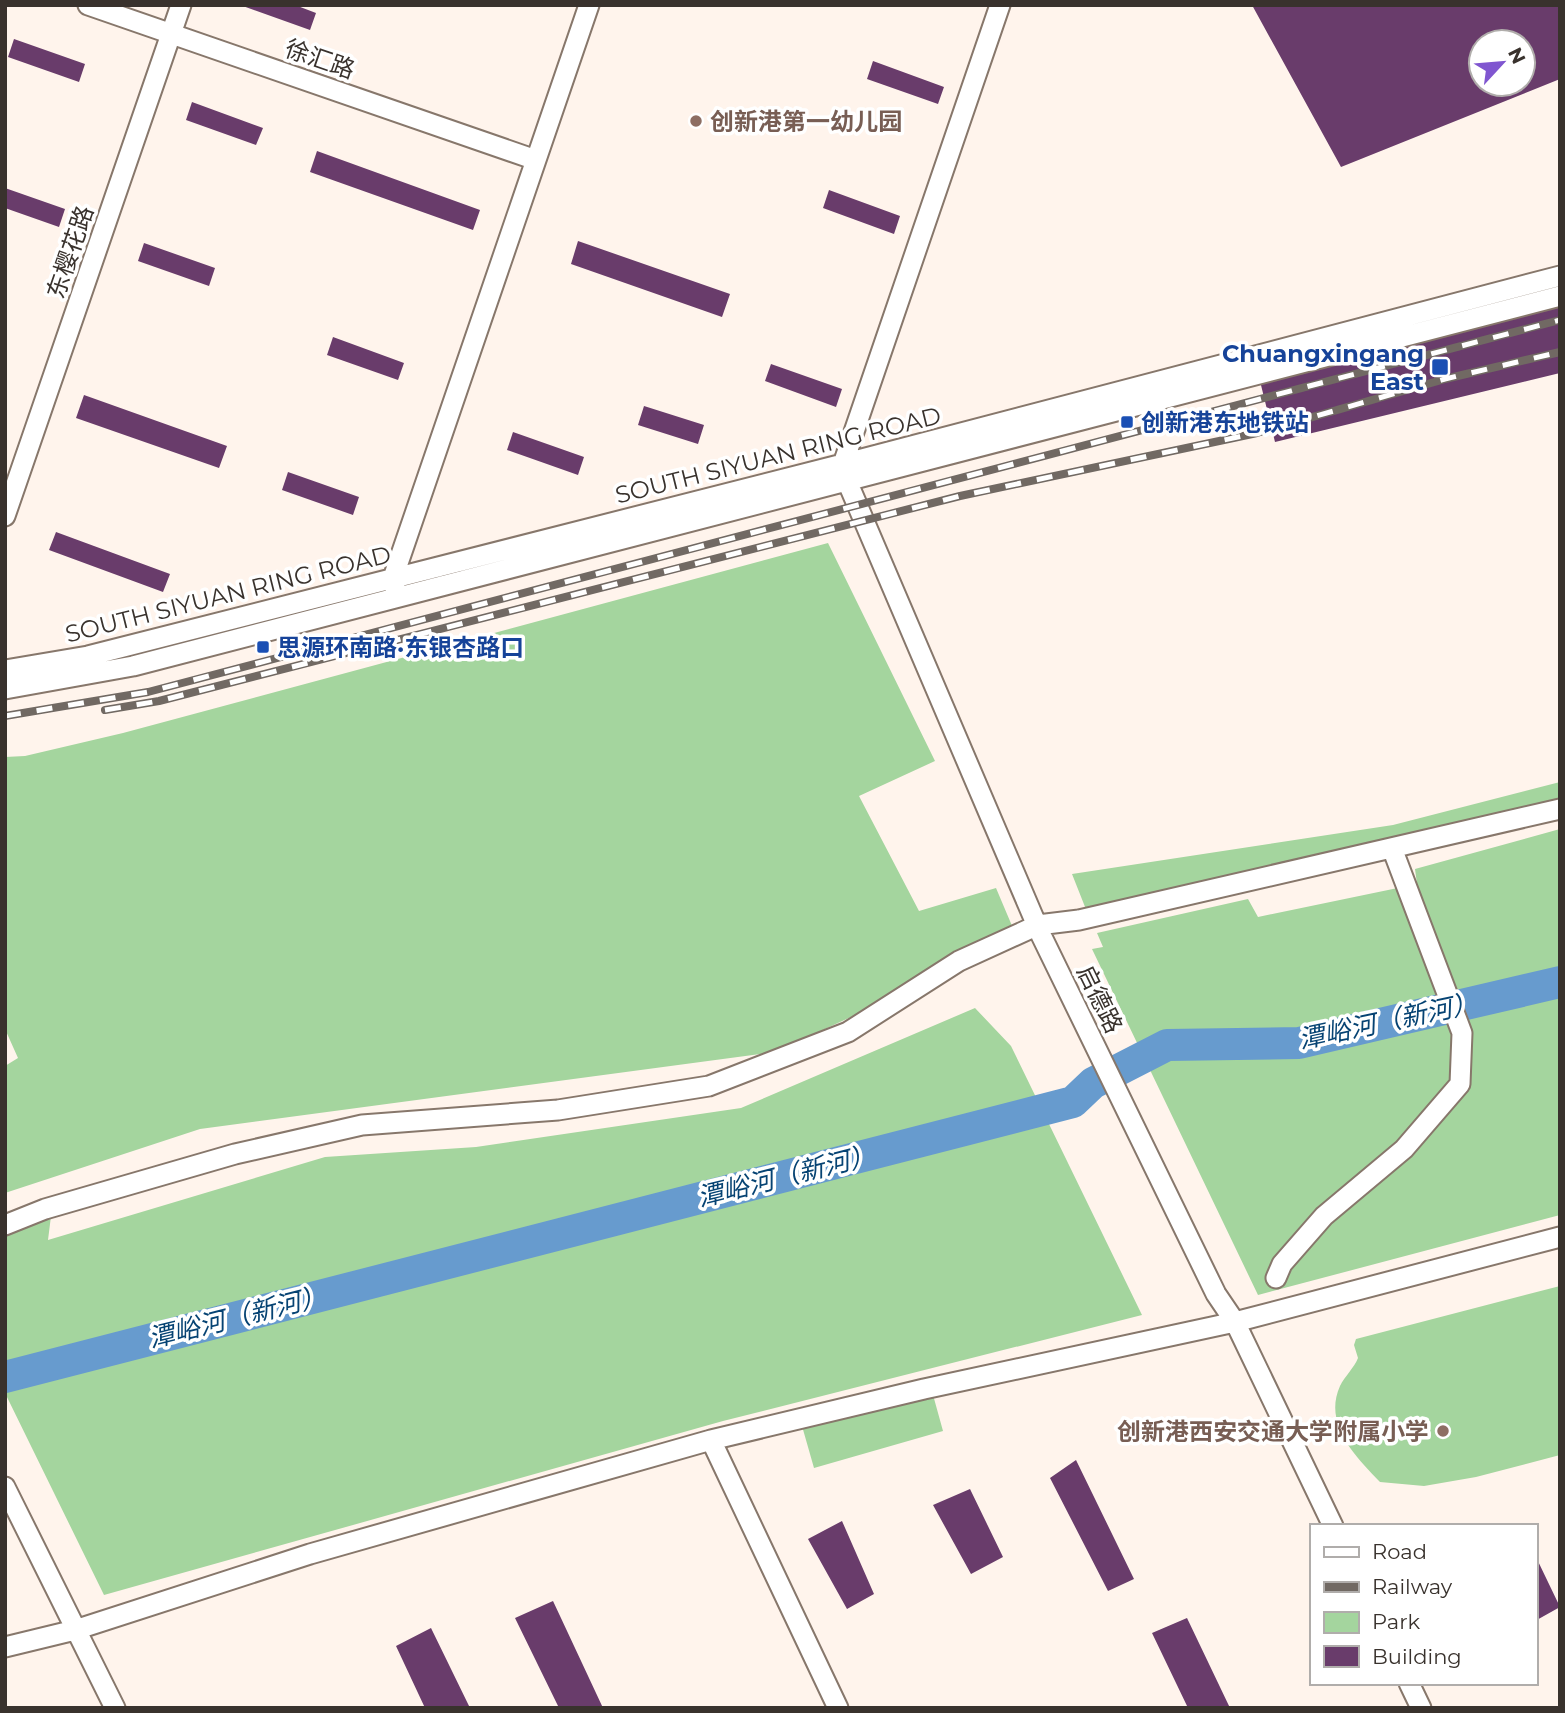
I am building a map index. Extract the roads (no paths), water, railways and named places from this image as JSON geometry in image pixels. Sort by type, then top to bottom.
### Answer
[{"type":"street","name":"徐汇路","points":[[88,5],[536,160]]},
{"type":"street","name":"东樱花路","points":[[5,516],[181,5]]},
{"type":"street","points":[[395,587],[589,5]]},
{"type":"street","points":[[845,472],[1000,5]]},
{"type":"street","name":"SOUTH SIYUAN RING ROAD","points":[[845,472],[1560,276]]},
{"type":"street","name":"SOUTH SIYUAN RING ROAD","points":[[5,670],[88,656],[395,587],[845,472],[1560,296]]},
{"type":"street","name":"启德路","points":[[845,472],[1040,930],[1216,1294],[1235,1322],[1332,1524]]},
{"type":"street","name":"SOUTH SIYUAN RING ROAD","points":[[5,688],[133,666],[395,587]]},
{"type":"street","points":[[5,1225],[45,1209],[235,1154],[362,1125],[558,1110],[709,1086],[848,1032],[959,961],[1040,930],[1560,809]]},
{"type":"street","points":[[1276,1279],[1282,1264],[1324,1216],[1404,1149],[1460,1084],[1462,1033],[1392,848]]},
{"type":"street","points":[[5,1647],[75,1630],[310,1553],[711,1440],[924,1389],[1235,1322],[1560,1237]]},
{"type":"street","points":[[711,1440],[838,1708]]},
{"type":"street","points":[[5,1487],[115,1708]]},
{"type":"street","points":[[1410,1685],[1421,1708]]},
{"type":"waterway","name":"潭峪河（新河）","points":[[5,1377],[1073,1102],[1093,1083],[1167,1045],[1299,1043],[1560,982]]},
{"type":"railway","points":[[5,716],[148,692],[1560,320]]},
{"type":"railway","points":[[105,710],[159,701],[960,496],[1257,433],[1445,379],[1560,352]]},
{"type":"place","name":"创新港第一幼儿园","points":[[696,121]]},
{"type":"place","name":"Chuangxingang East","points":[[1440,367]]},
{"type":"place","name":"创新港东地铁站","points":[[1127,422]]},
{"type":"place","name":"思源环南路·东银杏路口","points":[[263,647]]},
{"type":"place","name":"创新港西安交通大学附属小学","points":[[1443,1431]]}]
